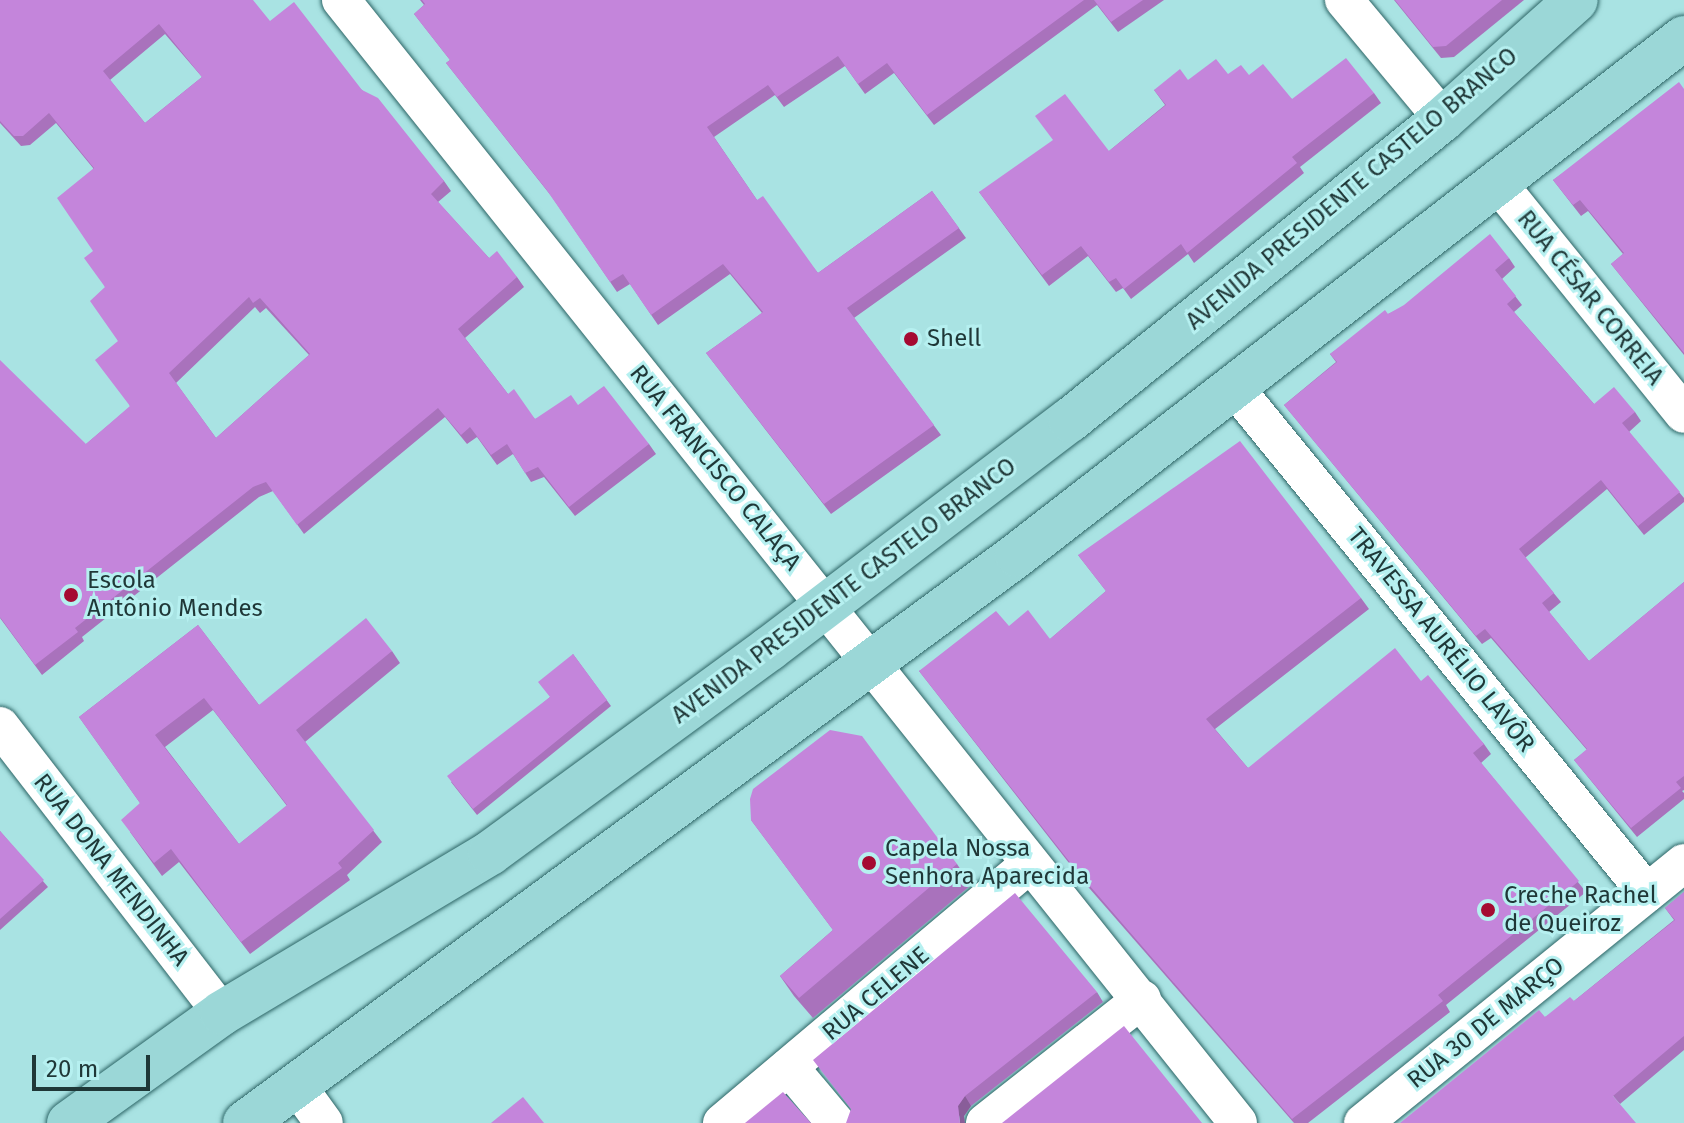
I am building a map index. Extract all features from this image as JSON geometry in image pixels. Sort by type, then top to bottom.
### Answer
[{"type":"main road","name":"AVENIDA PRESIDENTE CASTELO BRANCO","points":[[69,1123],[222,1013],[490,853],[826,605],[1070,420],[1443,119],[1576,0]]},
{"type":"main road","points":[[245,1123],[295,1083],[874,662],[1684,38]]},
{"type":"street","name":"RUA FRANCISCO CALAÇA","points":[[341,0],[874,662],[1030,864],[1142,999],[1238,1123]]},
{"type":"street","points":[[1344,0],[1443,119]]},
{"type":"street","name":"RUA CÉSAR CORREIA","points":[[1496,181],[1684,414]]},
{"type":"street","name":"TRAVESSA AURÉLIO LAVÔR","points":[[1234,387],[1647,893]]},
{"type":"street","name":"RUA DONA MENDINHA","points":[[0,726],[222,1013]]},
{"type":"street","name":"RUA 30 DE MARÇO","points":[[1363,1123],[1684,863]]},
{"type":"street","name":"RUA CELENE","points":[[722,1123],[1030,864]]},
{"type":"street","points":[[985,1123],[1142,999]]},
{"type":"street","points":[[789,1067],[836,1123]]},
{"type":"street","points":[[295,1083],[324,1123]]},
{"type":"building","points":[[0,0],[253,0],[270,21],[294,2],[362,90],[378,98],[444,181],[431,194],[489,258],[497,251],[517,277],[458,329],[508,394],[514,389],[535,419],[571,395],[578,405],[604,386],[649,444],[569,507],[538,467],[525,473],[507,444],[491,455],[470,427],[461,435],[438,408],[297,525],[266,482],[253,487],[75,628],[78,632],[35,665],[0,617],[0,360],[86,444],[130,406],[95,360],[118,341],[90,301],[105,287],[84,258],[93,251],[57,198],[94,168],[49,113],[23,136],[14,136],[0,121]],"holes":[[[159,24],[202,77],[145,123],[103,71]],[[249,297],[253,303],[260,298],[310,354],[216,438],[169,373]]]},
{"type":"building","points":[[422,0],[1084,0],[927,115],[887,63],[858,84],[838,56],[777,97],[768,85],[707,127],[757,200],[763,196],[818,273],[932,191],[959,228],[847,308],[934,425],[824,504],[706,353],[763,312],[723,264],[651,315],[623,274],[610,282],[546,189],[446,63],[450,60],[414,14],[425,4]]},
{"type":"building","points":[[1094,0],[1143,0],[1111,22]]},
{"type":"building","points":[[1395,0],[1502,0],[1446,46],[1433,47]]},
{"type":"building","points":[[1346,58],[1374,93],[1292,157],[1297,163],[1187,253],[1181,244],[1124,289],[1116,278],[1109,282],[1081,246],[1042,275],[979,192],[1053,140],[1035,116],[1065,94],[1109,151],[1166,105],[1154,90],[1180,69],[1188,80],[1216,59],[1228,74],[1241,65],[1249,75],[1263,64],[1292,99]]},
{"type":"building","points":[[1679,82],[1684,89],[1684,353],[1611,264],[1624,253],[1580,200],[1573,205],[1553,180]]},
{"type":"building","points":[[1490,234],[1509,258],[1495,270],[1516,296],[1507,304],[1594,404],[1614,387],[1635,412],[1622,423],[1680,492],[1638,526],[1601,480],[1519,549],[1554,593],[1542,603],[1589,661],[1684,582],[1684,776],[1676,782],[1681,788],[1631,828],[1574,760],[1587,749],[1485,629],[1476,636],[1284,405],[1337,362],[1330,354],[1385,310],[1388,314],[1404,305]]},
{"type":"building","points":[[1240,441],[1361,598],[1206,719],[1248,768],[1395,648],[1421,681],[1428,675],[1484,744],[1473,753],[1579,881],[1438,995],[1443,1001],[1292,1119],[1076,870],[919,671],[996,611],[1009,626],[1028,610],[1050,639],[1106,591],[1078,555]]},
{"type":"building","points":[[366,618],[392,651],[296,730],[374,830],[338,863],[342,868],[241,942],[171,849],[154,863],[121,820],[140,803],[79,717],[198,625],[259,705]],"holes":[[[204,698],[287,805],[239,844],[155,735]]]},
{"type":"building","points":[[573,654],[607,700],[473,809],[447,776],[550,697],[538,682]]},
{"type":"building","name":"Capela Nossa Senhora Aparecida","points":[[830,730],[862,736],[957,864],[799,998],[780,976],[833,930],[751,820],[750,799],[753,789]]},
{"type":"building","points":[[0,831],[44,880],[0,919]]},
{"type":"building","points":[[1684,892],[1684,1036],[1613,1096],[1636,1123],[1400,1123],[1539,1010],[1545,1017],[1570,997],[1574,1001],[1675,920],[1665,908]]},
{"type":"building","points":[[1015,893],[1097,992],[965,1096],[958,1106],[960,1123],[846,1123],[851,1109],[813,1060]]},
{"type":"building","points":[[1124,1026],[1202,1123],[1002,1123]]},
{"type":"building","points":[[783,1092],[811,1123],[745,1123]]},
{"type":"building","points":[[523,1097],[544,1123],[491,1123]]},
{"type":"place","name":"Shell","points":[[911,339]]},
{"type":"place","name":"Escola Antônio Mendes","points":[[71,595]]},
{"type":"place","name":"Capela Nossa Senhora Aparecida","points":[[869,863]]},
{"type":"place","name":"Creche Rachel de Queiroz","points":[[1488,910]]}]
